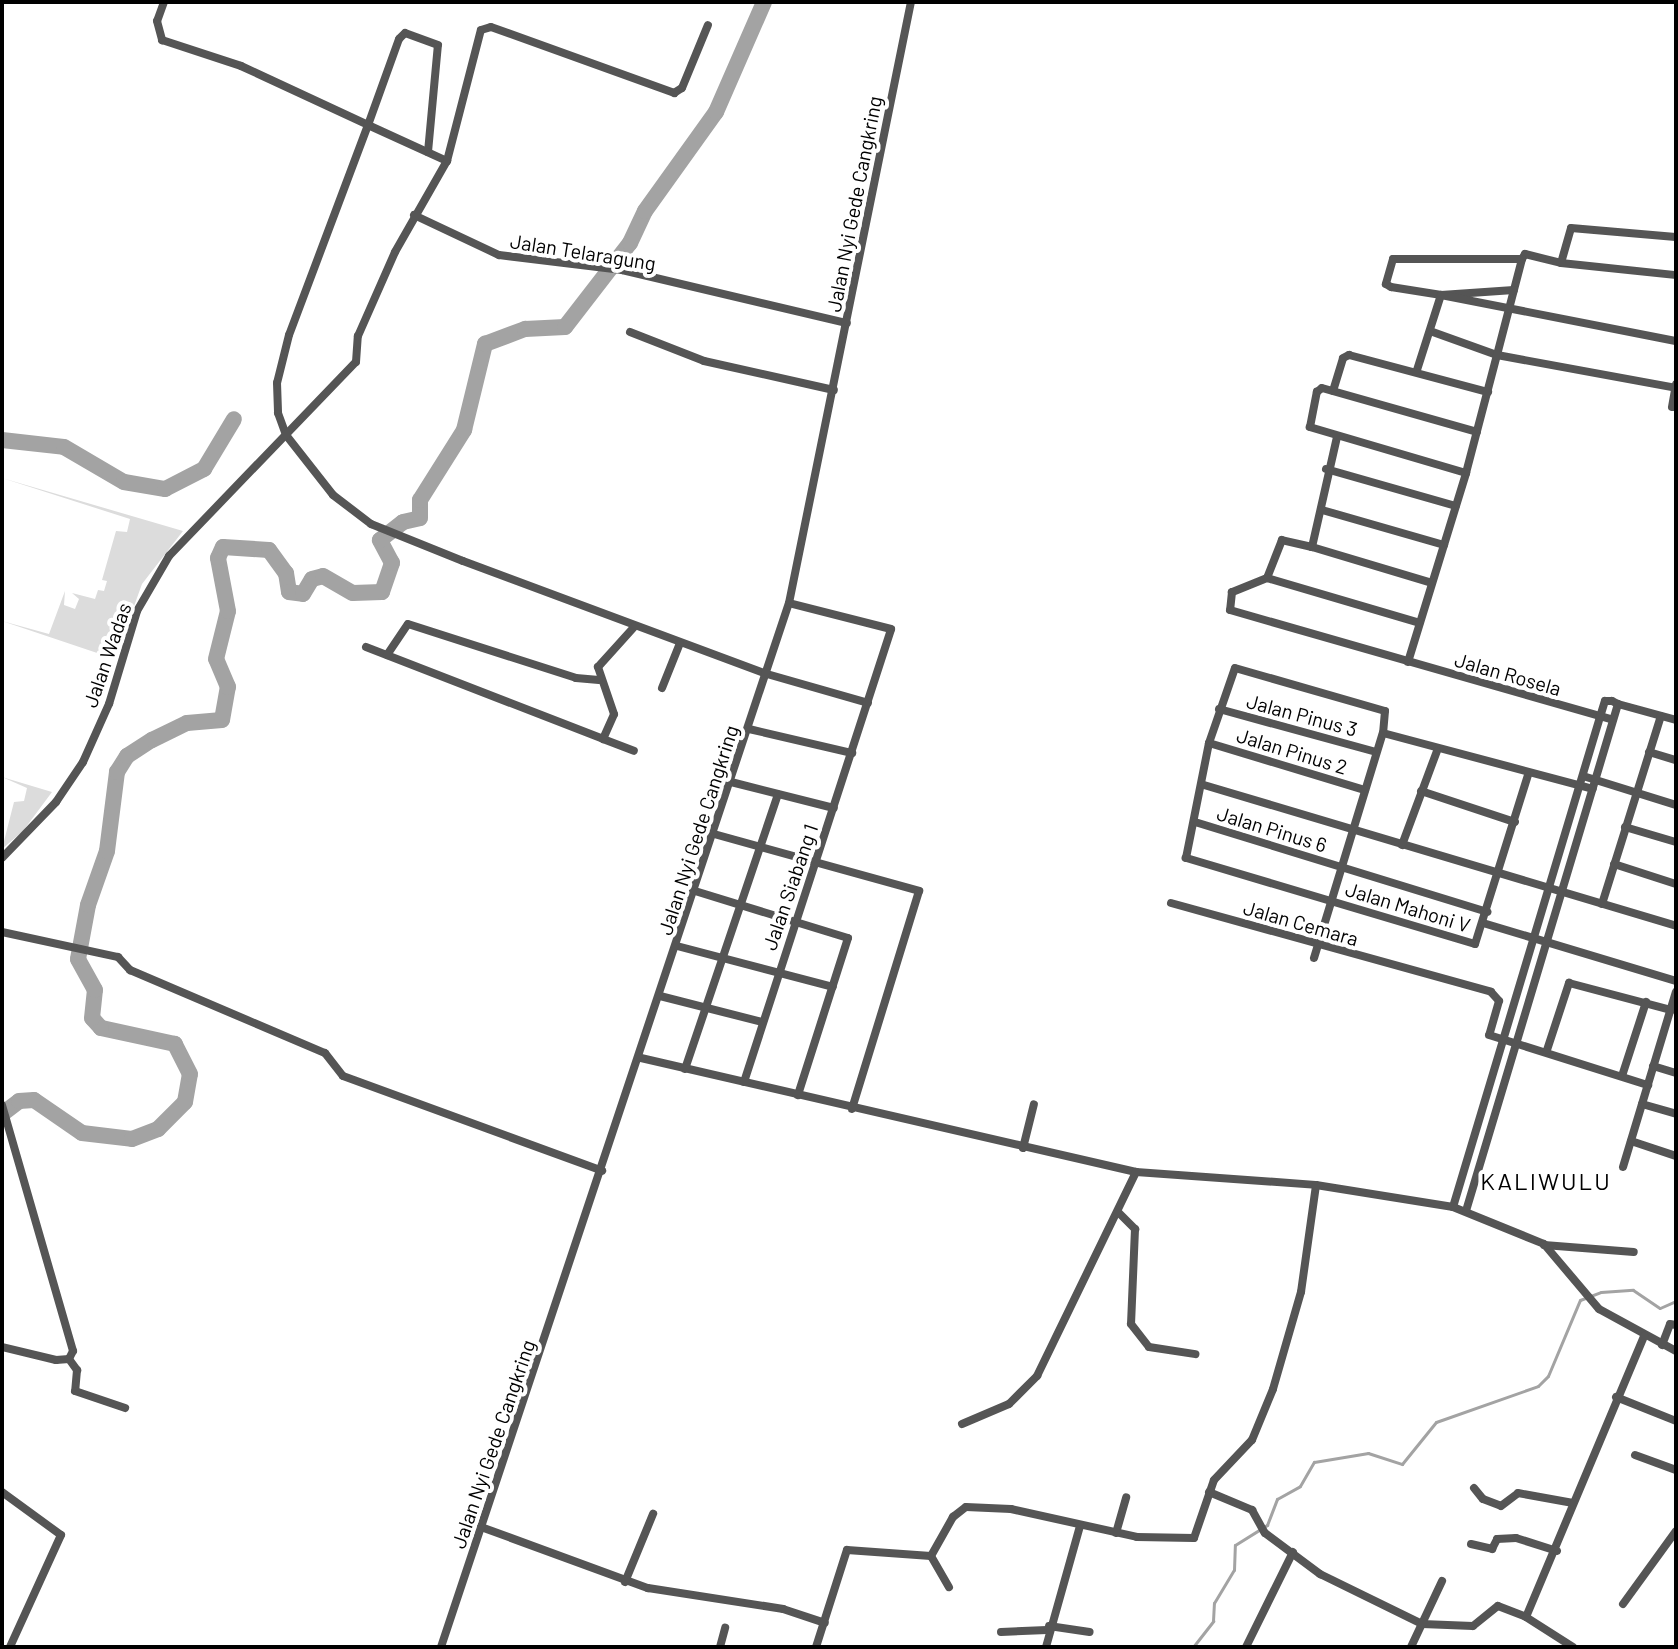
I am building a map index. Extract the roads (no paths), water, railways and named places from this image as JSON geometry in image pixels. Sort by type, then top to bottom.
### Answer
[{"type":"street","points":[[164,2],[157,21],[162,40],[241,66],[447,161]]},
{"type":"street","name":"Jalan Nyi Gede Cangkring","points":[[441,1647],[641,1058],[789,603],[911,2]]},
{"type":"street","name":"Jalan Wadas","points":[[2,858],[56,802],[83,762],[109,704],[137,611],[169,556],[356,362],[358,336],[414,215],[447,161],[483,28],[674,93],[682,88],[708,25]]},
{"type":"street","points":[[428,152],[438,51],[433,41],[410,33],[400,36],[278,372],[276,401],[286,435],[351,512],[388,530],[680,643],[767,674],[868,703]]},
{"type":"street","name":"Jalan Telaragung","points":[[414,215],[499,255],[592,270],[622,270],[847,323]]},
{"type":"street","points":[[1561,263],[1571,228],[1676,237]]},
{"type":"street","points":[[1408,662],[1466,473],[1525,254],[1561,263],[1676,275]]},
{"type":"street","points":[[1522,259],[1391,261],[1387,286],[1676,341]]},
{"type":"street","points":[[1441,295],[1514,290]]},
{"type":"street","points":[[1417,370],[1441,295]]},
{"type":"street","points":[[1430,331],[1497,355],[1676,386],[1672,407]]},
{"type":"street","points":[[630,332],[699,360],[834,390]]},
{"type":"street","points":[[1333,391],[1345,355],[1417,370],[1488,392]]},
{"type":"street","points":[[1466,473],[1337,437],[1308,425],[1317,392],[1333,391],[1477,432]]},
{"type":"street","points":[[1312,547],[1322,510],[1326,469],[1337,437]]},
{"type":"street","points":[[1326,469],[1456,506]]},
{"type":"street","points":[[1322,510],[1444,545]]},
{"type":"street","points":[[1420,623],[1267,578],[1282,540],[1432,583]]},
{"type":"street","name":"Jalan Rosela","points":[[1267,578],[1232,592],[1230,610],[1613,720]]},
{"type":"street","name":"Jalan Siabang 1","points":[[744,1082],[891,629],[789,603]]},
{"type":"street","points":[[387,655],[408,624],[576,678],[599,680]]},
{"type":"street","points":[[603,739],[614,714],[599,680],[601,661],[635,626]]},
{"type":"street","points":[[662,688],[680,643]]},
{"type":"street","points":[[366,647],[634,751]]},
{"type":"street","points":[[1195,822],[1204,785],[1209,743],[1235,668],[1385,711],[1383,733],[1314,958]]},
{"type":"street","points":[[1453,1207],[1605,701],[1676,720]]},
{"type":"street","points":[[1466,1211],[1618,704]]},
{"type":"street","name":"Jalan Pinus 3","points":[[1219,709],[1376,752]]},
{"type":"street","points":[[1602,904],[1661,716]]},
{"type":"street","points":[[749,729],[852,753]]},
{"type":"street","points":[[1383,733],[1528,775],[1544,772],[1636,792],[1676,805]]},
{"type":"street","name":"Jalan Pinus 2","points":[[1209,743],[1365,790]]},
{"type":"street","points":[[1402,845],[1437,751]]},
{"type":"street","points":[[1649,752],[1676,760]]},
{"type":"street","points":[[1528,775],[1483,923],[1676,981]]},
{"type":"street","points":[[731,782],[834,808]]},
{"type":"street","points":[[1204,785],[1562,895],[1676,926]]},
{"type":"street","points":[[1421,791],[1515,822]]},
{"type":"street","points":[[685,1069],[743,905],[778,794]]},
{"type":"street","name":"Jalan Pinus 6","points":[[1195,822],[1487,912]]},
{"type":"street","name":"Jalan Mahoni V","points":[[1195,822],[1189,860],[1475,944],[1483,923]]},
{"type":"street","points":[[1625,827],[1676,842]]},
{"type":"street","points":[[714,834],[919,893],[852,1109]]},
{"type":"street","points":[[1614,864],[1676,884]]},
{"type":"street","points":[[695,891],[796,919],[848,938],[798,1095]]},
{"type":"street","name":"Jalan Cemara","points":[[1171,903],[1496,995],[1499,1001],[1489,1035],[1503,1039]]},
{"type":"street","points":[[2,932],[76,944],[118,957],[130,970],[220,1011],[325,1053],[343,1076],[355,1082],[602,1171]]},
{"type":"street","points":[[677,946],[833,987]]},
{"type":"street","points":[[1547,1050],[1569,983],[1671,1010]]},
{"type":"street","points":[[1623,1167],[1676,992]]},
{"type":"street","points":[[660,996],[762,1022]]},
{"type":"street","points":[[1622,1076],[1646,1002]]},
{"type":"street","points":[[1665,1028],[1676,1031]]},
{"type":"street","points":[[1503,1039],[1547,1050],[1648,1085]]},
{"type":"street","points":[[641,1058],[1136,1172],[1316,1185],[1453,1207],[1544,1244],[1634,1252]]},
{"type":"street","points":[[1653,1066],[1676,1073]]},
{"type":"street","points":[[1023,1148],[1034,1104]]},
{"type":"street","points":[[1642,1104],[1676,1114]]},
{"type":"street","points":[[2,1106],[73,1351],[69,1359]]},
{"type":"street","points":[[1631,1141],[1676,1156]]},
{"type":"street","points":[[962,1424],[1009,1404],[1037,1376],[1119,1213],[1136,1172]]},
{"type":"street","points":[[931,1556],[953,1517],[966,1507],[1011,1509],[1116,1533],[1194,1538],[1209,1492],[1219,1473],[1252,1440],[1273,1389],[1301,1292],[1316,1185]]},
{"type":"street","points":[[1119,1213],[1135,1229],[1131,1324],[1149,1347],[1195,1354]]},
{"type":"street","points":[[1544,1244],[1580,1281],[1599,1309],[1676,1351]]},
{"type":"street","points":[[1662,1345],[1670,1324],[1676,1325]]},
{"type":"street","points":[[1526,1617],[1557,1551],[1573,1503],[1644,1336]]},
{"type":"street","points":[[2,1347],[69,1359],[77,1370],[75,1391],[125,1408]]},
{"type":"street","points":[[1616,1397],[1676,1421]]},
{"type":"street","points":[[1635,1455],[1676,1470]]},
{"type":"street","points":[[1474,1488],[1483,1499],[1501,1506],[1518,1493],[1573,1503]]},
{"type":"street","points":[[2,1492],[61,1535],[10,1647]]},
{"type":"street","points":[[1209,1492],[1254,1514],[1265,1533],[1349,1591],[1422,1624],[1473,1626],[1498,1606],[1526,1617],[1573,1647]]},
{"type":"street","points":[[1116,1533],[1126,1497]]},
{"type":"street","points":[[625,1582],[653,1514]]},
{"type":"street","points":[[1046,1647],[1048,1628],[1080,1526]]},
{"type":"street","points":[[481,1527],[625,1582],[783,1609],[825,1623]]},
{"type":"street","points":[[1623,1604],[1676,1531]]},
{"type":"street","points":[[1471,1544],[1494,1549],[1497,1539],[1516,1538],[1557,1551]]},
{"type":"street","points":[[816,1647],[847,1550],[931,1556]]},
{"type":"street","points":[[1246,1647],[1293,1552]]},
{"type":"street","points":[[931,1556],[949,1587]]},
{"type":"street","points":[[1411,1647],[1442,1581]]},
{"type":"street","points":[[720,1647],[725,1628]]},
{"type":"street","points":[[1001,1632],[1048,1628],[1090,1632]]},
{"type":"waterway","points":[[2,1114],[19,1101],[34,1100],[82,1133],[132,1139],[158,1129],[185,1102],[190,1074],[175,1044],[101,1028],[92,1018],[95,990],[78,959],[88,905],[107,851],[117,772],[127,756],[152,740],[187,723],[222,720],[228,687],[216,659],[228,611],[218,558],[223,547],[269,550],[286,573],[289,592],[303,594],[312,579],[323,576],[353,593],[382,592],[392,563],[380,540],[403,522],[420,518],[420,500],[464,430],[485,344],[525,329],[565,327],[630,243],[645,211],[716,112],[764,2]]},
{"type":"waterway","points":[[2,440],[64,447],[124,482],[165,489],[204,469],[234,419]]},
{"type":"waterway","points":[[1193,1647],[1213,1621],[1214,1603],[1234,1570],[1235,1545],[1267,1525],[1277,1499],[1300,1486],[1314,1462],[1368,1453],[1402,1464],[1436,1422],[1538,1386],[1548,1376],[1580,1300],[1601,1292],[1633,1290],[1660,1308],[1676,1301]]},
{"type":"district","name":"KALIWULU","points":[[1546,1181]]}]
